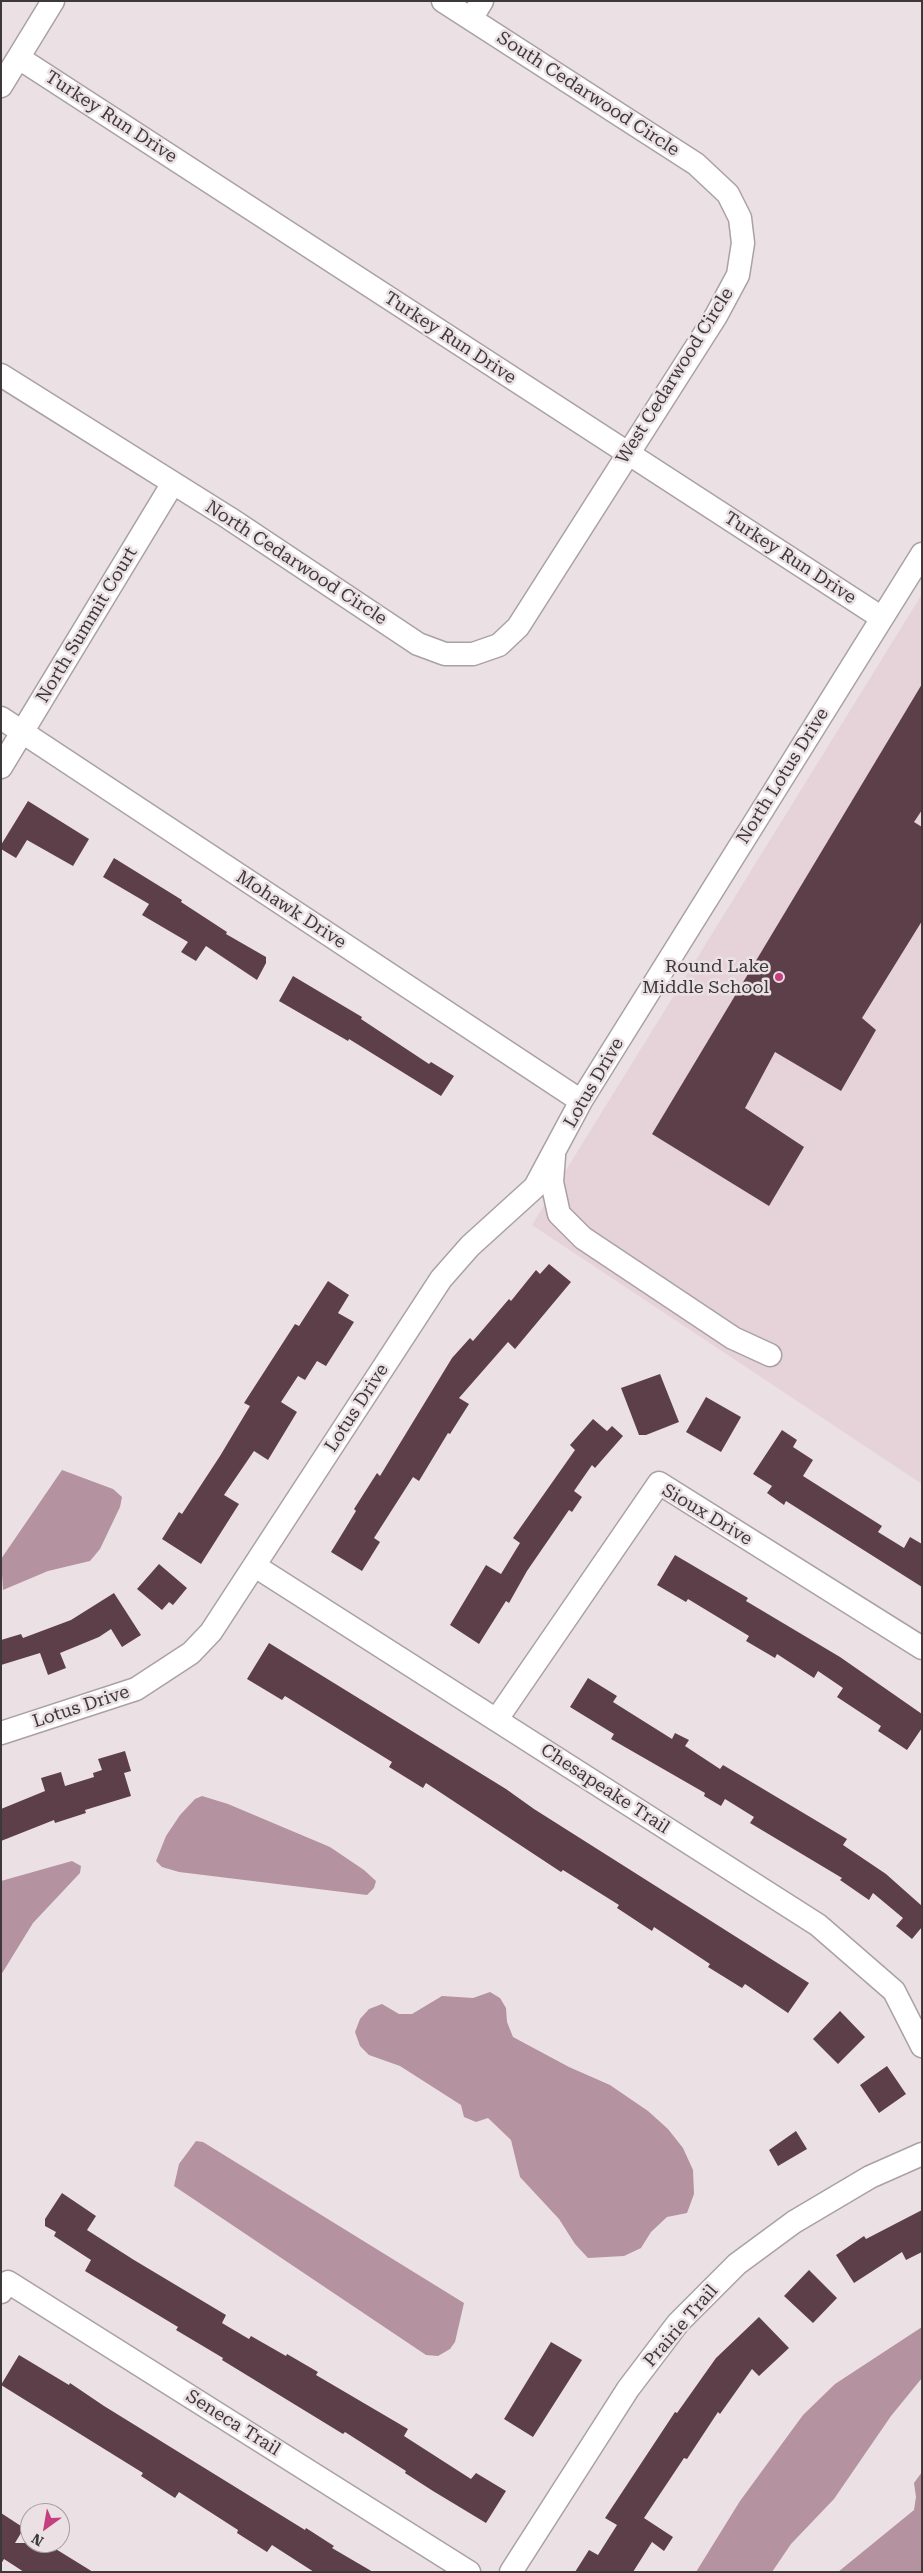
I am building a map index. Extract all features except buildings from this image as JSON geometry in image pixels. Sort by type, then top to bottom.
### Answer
[{"type":"street","points":[[1,86],[53,1]]},
{"type":"street","name":"South Cedarwood Circle","points":[[443,1],[476,10],[696,164],[728,194]]},
{"type":"street","name":"Turkey Run Drive","points":[[18,58],[882,618]]},
{"type":"street","name":"West Cedarwood Circle","points":[[567,548],[716,316],[738,275],[743,243],[740,218],[728,194]]},
{"type":"street","name":"North Cedarwood Circle","points":[[1,375],[173,483],[418,644],[444,654],[473,654],[499,645],[518,627],[567,548]]},
{"type":"street","name":"North Summit Court","points":[[1,767],[173,483]]},
{"type":"street","name":"North Lotus Drive","points":[[645,998],[922,554]]},
{"type":"street","name":"Mohawk Drive","points":[[1,718],[581,1101]]},
{"type":"street","name":"Lotus Drive","points":[[1,1734],[136,1689],[166,1672],[191,1653],[211,1632],[441,1280],[470,1246],[535,1187],[554,1155],[581,1101],[645,998]]},
{"type":"street","points":[[554,1155],[552,1182],[559,1214],[583,1238],[733,1338],[770,1355]]},
{"type":"street","name":"Sioux Drive","points":[[497,1719],[658,1483],[922,1648]]},
{"type":"street","name":"Chesapeake Trail","points":[[255,1566],[818,1925],[894,1991],[922,2046]]},
{"type":"street","name":"Prairie Trail","points":[[511,2572],[628,2388],[678,2323],[738,2264],[794,2222],[870,2177],[922,2154]]},
{"type":"street","name":"Seneca Trail","points":[[1,2292],[8,2282],[469,2572]]},
{"type":"shaded area","points":[[922,594],[922,1484],[532,1225]]},
{"type":"shaded area","points":[[62,1470],[113,1489],[122,1497],[120,1507],[100,1549],[90,1561],[48,1571],[3,1590],[1,1559]]},
{"type":"shaded area","points":[[202,1796],[228,1804],[330,1847],[364,1870],[376,1881],[374,1888],[367,1895],[179,1872],[162,1867],[156,1861],[166,1836],[180,1815],[195,1799]]},
{"type":"shaded area","points":[[72,1861],[81,1866],[80,1873],[33,1923],[1,1975],[1,1881]]},
{"type":"shaded area","points":[[490,1992],[500,1998],[506,2008],[507,2022],[513,2037],[569,2067],[610,2085],[648,2111],[668,2129],[683,2148],[693,2170],[694,2194],[687,2213],[667,2217],[651,2232],[641,2248],[624,2256],[588,2258],[575,2244],[559,2219],[520,2177],[511,2140],[488,2118],[476,2122],[464,2117],[461,2105],[400,2066],[369,2055],[360,2046],[355,2032],[360,2019],[369,2009],[382,2004],[399,2014],[412,2014],[442,1996],[473,1998]]},
{"type":"shaded area","points":[[196,2141],[203,2142],[464,2303],[455,2342],[450,2349],[438,2356],[426,2355],[174,2186],[179,2164]]},
{"type":"shaded area","points":[[922,2327],[922,2378],[891,2416],[834,2499],[791,2544],[772,2572],[696,2572],[740,2501],[803,2415],[835,2384]]},
{"type":"shaded area","points":[[922,2472],[922,2572],[838,2572],[914,2510],[916,2497],[914,2483]]},
{"type":"place","name":"Round Lake Middle School","points":[[779,977]]}]
